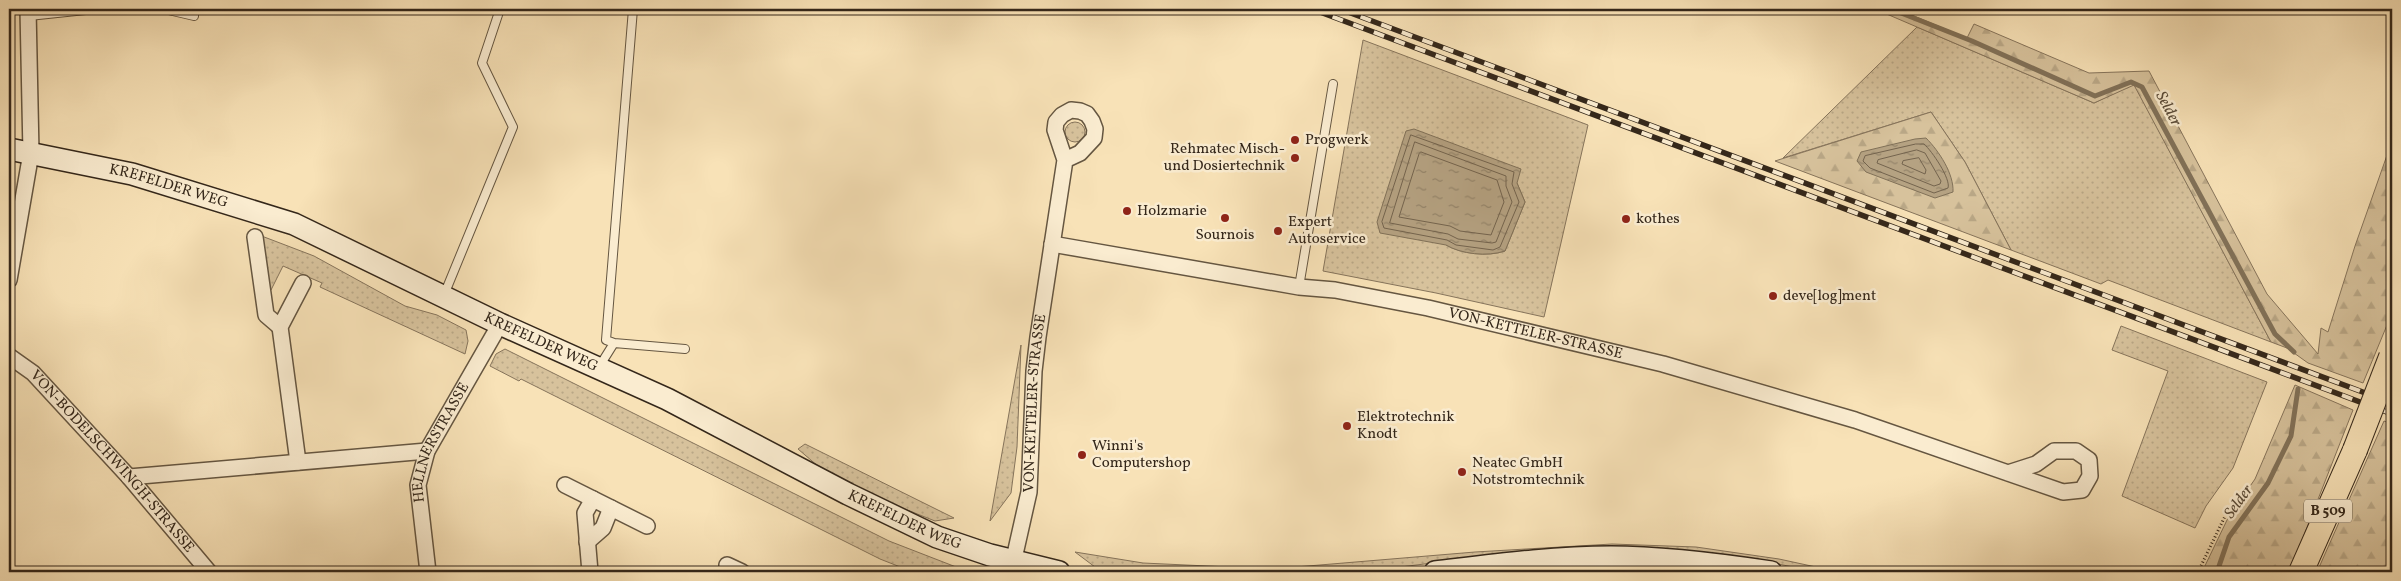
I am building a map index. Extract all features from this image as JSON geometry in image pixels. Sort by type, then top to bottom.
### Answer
[{"type":"main road","name":"B 509","points":[[2301,572],[2355,450],[2392,355]]},
{"type":"street","points":[[9,280],[31,153],[29,12]]},
{"type":"street","name":"KREFELDER WEG","points":[[9,149],[132,174],[294,224],[500,324],[667,399],[848,494],[937,537],[1013,567],[1059,572]]},
{"type":"street","name":"VON-KETTELER-STRASSE","points":[[1013,567],[1031,478],[1034,371],[1065,160]]},
{"type":"street","points":[[255,236],[266,315],[280,327]]},
{"type":"street","name":"VON-KETTELER-STRASSE","points":[[1052,244],[1300,287],[1334,290],[1428,308],[1663,364],[1855,420],[2008,473],[2063,492],[2082,490],[2090,476],[2089,460],[2076,451],[2054,451],[2036,464],[2008,473]]},
{"type":"street","points":[[298,462],[280,327],[303,283]]},
{"type":"street","name":"HELLNERSTRASSE","points":[[428,572],[418,485],[427,451],[500,324]]},
{"type":"street","name":"VON-BODELSCHWINGH-STRASSE","points":[[9,356],[32,373],[129,477],[209,572]]},
{"type":"street","points":[[129,477],[427,451]]},
{"type":"street","points":[[565,485],[647,526]]},
{"type":"street","points":[[590,572],[585,513],[593,499]]},
{"type":"street","points":[[587,542],[603,528],[611,508]]},
{"type":"street","points":[[1435,572],[1560,559],[1612,557],[1723,564],[1771,572]]},
{"type":"street","points":[[727,565],[742,572]]},
{"type":"lane","points":[[29,12],[95,9]]},
{"type":"lane","points":[[164,9],[194,16]]},
{"type":"lane","points":[[443,297],[514,127],[482,63],[500,9]]},
{"type":"lane","points":[[633,9],[606,340],[614,344],[685,349]]},
{"type":"lane","points":[[1300,287],[1333,84]]},
{"type":"lane","points":[[599,367],[614,344]]},
{"type":"path","points":[[2198,572],[2230,506]]},
{"type":"green space","points":[[1875,9],[1897,9],[1967,38],[1974,24],[2089,73],[2149,71],[2267,294],[2318,354],[2321,328],[2328,332],[2355,246],[2392,141],[2392,313],[2363,383],[2308,363],[2287,348],[2271,342],[2134,85],[2094,103]]},
{"type":"green space","points":[[1917,27],[2094,103],[2134,84],[2271,342],[2108,280],[2101,284],[2011,250],[1965,162],[1931,112],[1783,158]]},
{"type":"green space","points":[[1363,40],[1588,125],[1544,317],[1323,271]],"holes":[[[1517,183],[1525,202],[1505,251],[1491,254],[1475,254],[1459,251],[1446,245]]]},
{"type":"green space","points":[[1931,112],[1965,162],[2011,250],[1775,161]]},
{"type":"green space","points":[[1075,122],[1082,125],[1085,132],[1082,139],[1075,142],[1068,139],[1065,132],[1068,125]]},
{"type":"green space","points":[[259,235],[314,256],[405,306],[437,315],[466,330],[468,341],[465,354],[320,287],[322,283],[283,266],[271,290],[266,290]]},
{"type":"green space","points":[[2121,326],[2267,382],[2233,468],[2206,506],[2195,528],[2122,496],[2168,371],[2112,350]]},
{"type":"green space","points":[[1021,345],[1017,447],[1011,493],[990,521]]},
{"type":"green space","points":[[505,349],[889,541],[969,572],[913,572],[880,559],[521,379],[519,381],[490,366],[496,354]]},
{"type":"green space","points":[[2295,385],[2353,410],[2295,558],[2287,572],[2202,572],[2228,518],[2255,479]]},
{"type":"green space","points":[[2384,421],[2392,424],[2392,572],[2317,572]]},
{"type":"green space","points":[[805,444],[954,518],[935,521],[882,500],[826,473],[798,449]]},
{"type":"green space","points":[[1612,544],[1696,547],[1779,559],[1839,572],[1818,572],[1778,564],[1432,563],[1361,572],[1134,572],[1095,567],[1075,552],[1143,563],[1272,569],[1475,552]]},
{"type":"green space","points":[[1618,566],[1709,572],[1503,572]]},
{"type":"water","points":[[1414,129],[1521,169],[1517,183],[1525,202],[1505,251],[1490,254],[1474,254],[1459,251],[1446,245],[1380,233],[1377,222],[1406,131]]},
{"type":"water","points":[[1926,138],[1945,163],[1953,185],[1953,192],[1935,198],[1866,172],[1857,161],[1861,152]]},
{"type":"waterway","name":"Selder","points":[[1891,9],[1972,41],[2095,96],[2131,82],[2142,87],[2275,334],[2294,352]]},
{"type":"waterway","name":"Selder","points":[[2217,572],[2229,537],[2268,483],[2291,436],[2298,389]]},
{"type":"railway","points":[[1312,9],[2392,414]]},
{"type":"railway","points":[[1340,9],[2392,403]]},
{"type":"place","name":"Progwerk","points":[[1295,140]]},
{"type":"place","name":"Rehmatec Misch- und Dosiertechnik","points":[[1295,158]]},
{"type":"place","name":"Holzmarie","points":[[1127,211]]},
{"type":"place","name":"Sournois","points":[[1225,218]]},
{"type":"place","name":"kothes","points":[[1626,219]]},
{"type":"place","name":"Expert Autoservice","points":[[1278,231]]},
{"type":"place","name":"deve[log]ment","points":[[1773,296]]},
{"type":"place","name":"Elektrotechnik Knodt","points":[[1347,426]]},
{"type":"place","name":"Winni's Computershop","points":[[1082,455]]},
{"type":"place","name":"Neatec GmbH Notstromtechnik","points":[[1462,472]]}]
